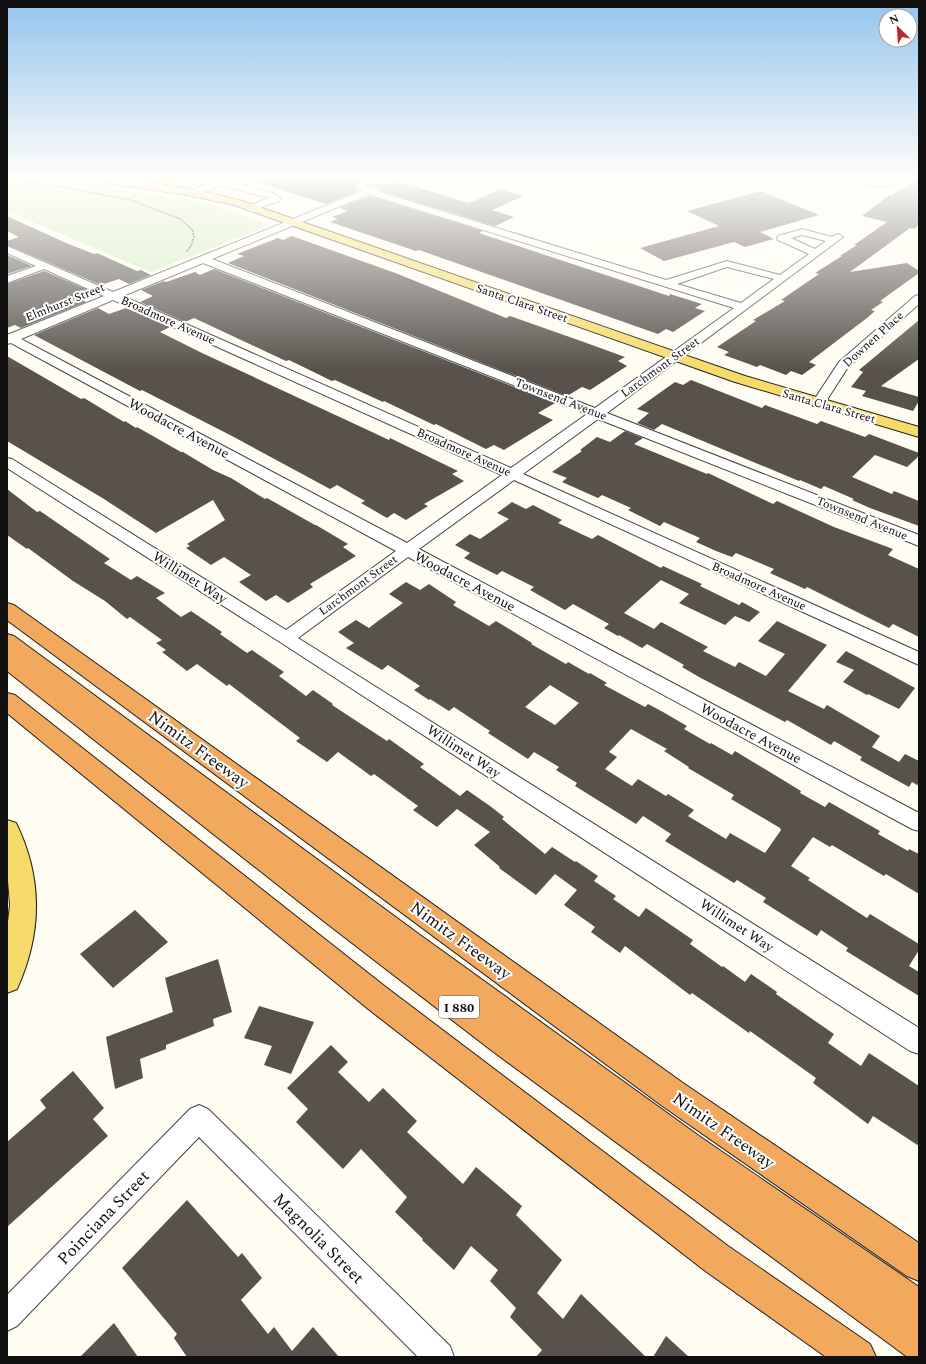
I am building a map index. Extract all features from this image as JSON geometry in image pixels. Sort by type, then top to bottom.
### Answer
[{"type":"highway","name":"Nimitz Freeway","points":[[7,610],[672,1094],[919,1264]]},
{"type":"highway","name":"I 880","points":[[7,641],[435,962],[688,1147],[919,1308]]},
{"type":"highway","name":"I 880","points":[[7,660],[331,911],[496,1036],[919,1343]]},
{"type":"highway","points":[[7,701],[377,998],[716,1258],[857,1357]]},
{"type":"main road","name":"Santa Clara Street","points":[[348,243],[740,379],[919,432]]},
{"type":"main road","points":[[7,830],[15,847],[20,866],[23,899],[21,927],[7,980]]},
{"type":"street","name":"Elmhurst Street","points":[[9,339],[241,243]]},
{"type":"street","points":[[534,243],[741,307]]},
{"type":"street","name":"Larchmont Street","points":[[793,243],[816,252]]},
{"type":"street","name":"Larchmont Street","points":[[286,638],[675,357],[829,243]]},
{"type":"street","name":"Broadmore Avenue","points":[[7,249],[512,474],[919,659]]},
{"type":"street","name":"Townsend Avenue","points":[[202,258],[919,541]]},
{"type":"street","points":[[666,284],[727,264],[781,278]]},
{"type":"street","points":[[7,280],[44,266]]},
{"type":"street","name":"Downen Place","points":[[818,403],[843,365],[919,298]]},
{"type":"street","name":"Woodacre Avenue","points":[[9,339],[919,823]]},
{"type":"street","name":"Willimet Way","points":[[7,462],[286,638],[919,1042]]},
{"type":"street","name":"Poinciana Street","points":[[7,1316],[199,1118]]},
{"type":"street","name":"Magnolia Street","points":[[199,1118],[439,1357]]},
{"type":"path","points":[[176,269],[169,267],[185,253],[192,243]]},
{"type":"green space","points":[[82,243],[225,243],[151,272]]},
{"type":"building","points":[[7,243],[65,243],[94,254],[97,253],[137,271],[141,270],[151,275],[129,284],[119,279],[101,285],[7,245]]},
{"type":"building","points":[[266,243],[311,243],[398,274],[506,318],[510,316],[625,357],[618,361],[627,366],[590,390],[582,387],[567,396],[228,263],[244,256],[237,254]]},
{"type":"building","points":[[391,243],[508,243],[669,296],[670,294],[702,304],[695,308],[705,311],[673,332],[666,329],[658,334],[419,250],[416,251]]},
{"type":"building","points":[[659,243],[732,243],[664,261],[640,248]]},
{"type":"building","points":[[735,243],[761,243],[745,247]]},
{"type":"building","points":[[857,243],[890,243],[850,272],[907,263],[919,271],[919,273],[880,301],[883,302],[871,310],[875,311],[867,318],[809,362],[816,365],[802,375],[791,371],[786,375],[760,365],[757,367],[724,355],[729,352],[717,347],[756,321],[753,320],[785,301],[781,300],[819,274],[815,273],[857,245],[854,245]]},
{"type":"building","points":[[7,255],[32,266],[7,274]]},
{"type":"building","points":[[214,269],[555,403],[538,413],[553,420],[504,450],[494,445],[486,449],[436,424],[434,425],[335,380],[332,381],[289,360],[286,361],[194,318],[185,322],[140,302],[153,296],[141,290],[164,281],[166,282],[195,272],[200,275]]},
{"type":"building","points":[[44,271],[88,290],[74,295],[86,302],[21,328],[15,325],[7,328],[7,284]]},
{"type":"building","points":[[98,308],[109,314],[126,308],[170,327],[160,332],[202,353],[389,440],[390,438],[458,471],[452,474],[464,481],[424,504],[428,506],[406,520],[394,513],[387,518],[361,503],[365,501],[337,485],[330,489],[232,436],[142,390],[140,391],[34,335]]},
{"type":"building","points":[[919,320],[919,359],[881,386],[919,397],[919,401],[913,411],[862,396],[866,391],[851,387],[863,372],[859,370]]},
{"type":"building","points":[[7,356],[81,399],[84,398],[124,422],[125,421],[136,428],[137,427],[213,470],[231,478],[265,499],[267,498],[316,525],[348,544],[343,547],[356,556],[310,584],[313,587],[288,603],[276,595],[266,601],[239,582],[251,575],[224,557],[211,565],[186,548],[190,546],[187,544],[225,520],[213,500],[156,533],[104,499],[7,441]]},
{"type":"building","points":[[691,380],[762,408],[765,405],[817,424],[821,421],[865,437],[869,434],[919,453],[919,456],[907,467],[875,455],[852,477],[892,494],[894,491],[919,501],[919,526],[870,508],[852,500],[854,499],[824,486],[821,489],[800,480],[799,481],[662,424],[654,430],[637,423],[649,413],[637,409],[675,382],[683,385]]},
{"type":"building","points":[[625,431],[643,438],[634,444],[707,474],[708,473],[773,504],[777,501],[834,527],[893,549],[888,555],[919,569],[919,637],[893,624],[889,628],[807,587],[805,589],[770,573],[774,569],[736,553],[732,557],[716,551],[696,542],[700,538],[664,522],[660,526],[628,510],[631,508],[602,495],[598,498],[562,482],[567,478],[552,472],[582,451],[580,450],[597,437],[610,442]]},
{"type":"building","points":[[7,489],[37,512],[40,511],[110,559],[104,563],[131,580],[137,576],[165,593],[156,598],[181,617],[191,611],[222,632],[220,634],[247,653],[252,650],[284,672],[279,676],[306,696],[313,690],[333,704],[332,705],[387,741],[389,739],[424,764],[420,767],[460,796],[467,790],[504,817],[502,819],[545,854],[552,847],[575,862],[576,861],[598,876],[594,881],[616,896],[613,899],[639,917],[646,908],[693,940],[690,944],[745,982],[751,974],[777,992],[776,994],[834,1034],[828,1043],[861,1066],[869,1053],[919,1086],[919,1146],[873,1116],[868,1124],[813,1083],[816,1078],[750,1031],[749,1033],[692,993],[690,995],[625,946],[620,953],[591,932],[595,927],[564,905],[577,890],[555,874],[536,895],[499,868],[500,867],[474,845],[490,832],[457,809],[437,827],[413,810],[418,806],[374,774],[371,776],[338,752],[327,762],[296,741],[300,738],[229,684],[227,686],[197,664],[187,671],[162,652],[166,650],[156,643],[162,640],[130,617],[127,619],[105,601],[73,581],[28,548],[27,549],[7,535]]},
{"type":"building","points":[[512,502],[526,509],[533,505],[562,520],[558,523],[592,539],[598,535],[661,568],[663,566],[702,584],[700,586],[739,605],[742,602],[760,612],[749,622],[735,616],[725,625],[679,603],[689,594],[661,580],[624,613],[654,629],[661,622],[708,647],[703,651],[735,667],[739,662],[766,676],[785,654],[758,641],[777,621],[827,645],[788,691],[824,709],[827,705],[880,736],[872,747],[899,762],[905,754],[919,761],[919,786],[912,782],[909,787],[860,760],[862,757],[834,741],[831,745],[787,720],[785,722],[699,677],[682,667],[684,665],[647,644],[642,648],[619,635],[618,636],[604,628],[609,624],[573,604],[565,610],[530,590],[534,587],[502,571],[497,575],[464,558],[470,553],[455,545],[470,534],[480,539],[509,519],[497,513]]},
{"type":"building","points":[[406,582],[420,590],[429,584],[456,602],[453,605],[489,626],[496,621],[532,643],[531,644],[566,664],[568,662],[607,683],[604,685],[645,707],[648,704],[663,712],[687,726],[684,729],[710,744],[711,743],[732,755],[735,751],[801,791],[800,793],[825,807],[829,802],[880,831],[878,834],[908,851],[909,849],[919,854],[919,894],[886,874],[884,876],[832,845],[830,847],[813,837],[791,866],[810,878],[808,880],[867,918],[870,914],[919,944],[919,950],[909,966],[919,972],[919,996],[846,951],[848,948],[821,930],[817,936],[763,902],[766,898],[737,880],[734,883],[665,841],[671,834],[643,816],[636,824],[575,786],[577,783],[556,770],[559,767],[534,752],[528,759],[488,733],[490,731],[454,707],[449,711],[414,690],[420,686],[388,665],[382,670],[346,648],[354,643],[338,632],[356,620],[369,628],[403,603],[389,594]],"holes":[[[550,685],[579,703],[555,725],[525,707]],[[631,729],[667,749],[664,751],[689,767],[688,768],[734,795],[731,799],[780,828],[781,830],[765,853],[730,833],[726,839],[688,816],[694,810],[668,794],[666,796],[638,779],[632,786],[605,769],[617,757],[609,752]]]},
{"type":"building","points":[[846,651],[915,688],[899,709],[868,694],[867,695],[843,682],[854,670],[836,662]]},
{"type":"building","points":[[135,910],[168,942],[113,988],[80,954]]},
{"type":"building","points":[[218,959],[232,1012],[213,1019],[214,1026],[166,1045],[166,1049],[140,1059],[143,1078],[115,1089],[106,1037],[173,1012],[165,978]]},
{"type":"building","points":[[259,1006],[314,1022],[291,1074],[264,1065],[272,1046],[244,1038]]},
{"type":"building","points":[[331,1045],[348,1062],[338,1072],[369,1102],[383,1088],[417,1121],[407,1132],[463,1184],[476,1167],[522,1206],[516,1215],[562,1260],[537,1293],[563,1319],[581,1294],[646,1357],[536,1357],[542,1350],[510,1317],[516,1308],[490,1281],[498,1270],[471,1246],[454,1270],[395,1212],[407,1197],[361,1149],[343,1169],[296,1122],[308,1109],[287,1088]]},
{"type":"building","points":[[73,1071],[104,1108],[93,1119],[108,1136],[7,1227],[7,1142],[46,1108],[40,1100]]},
{"type":"building","points":[[187,1200],[238,1257],[242,1253],[262,1278],[241,1300],[268,1334],[274,1327],[292,1351],[313,1327],[339,1357],[187,1357],[174,1338],[177,1334],[122,1268]]},
{"type":"building","points":[[114,1323],[138,1357],[80,1357]]},
{"type":"building","points":[[666,1336],[689,1357],[653,1357]]}]
